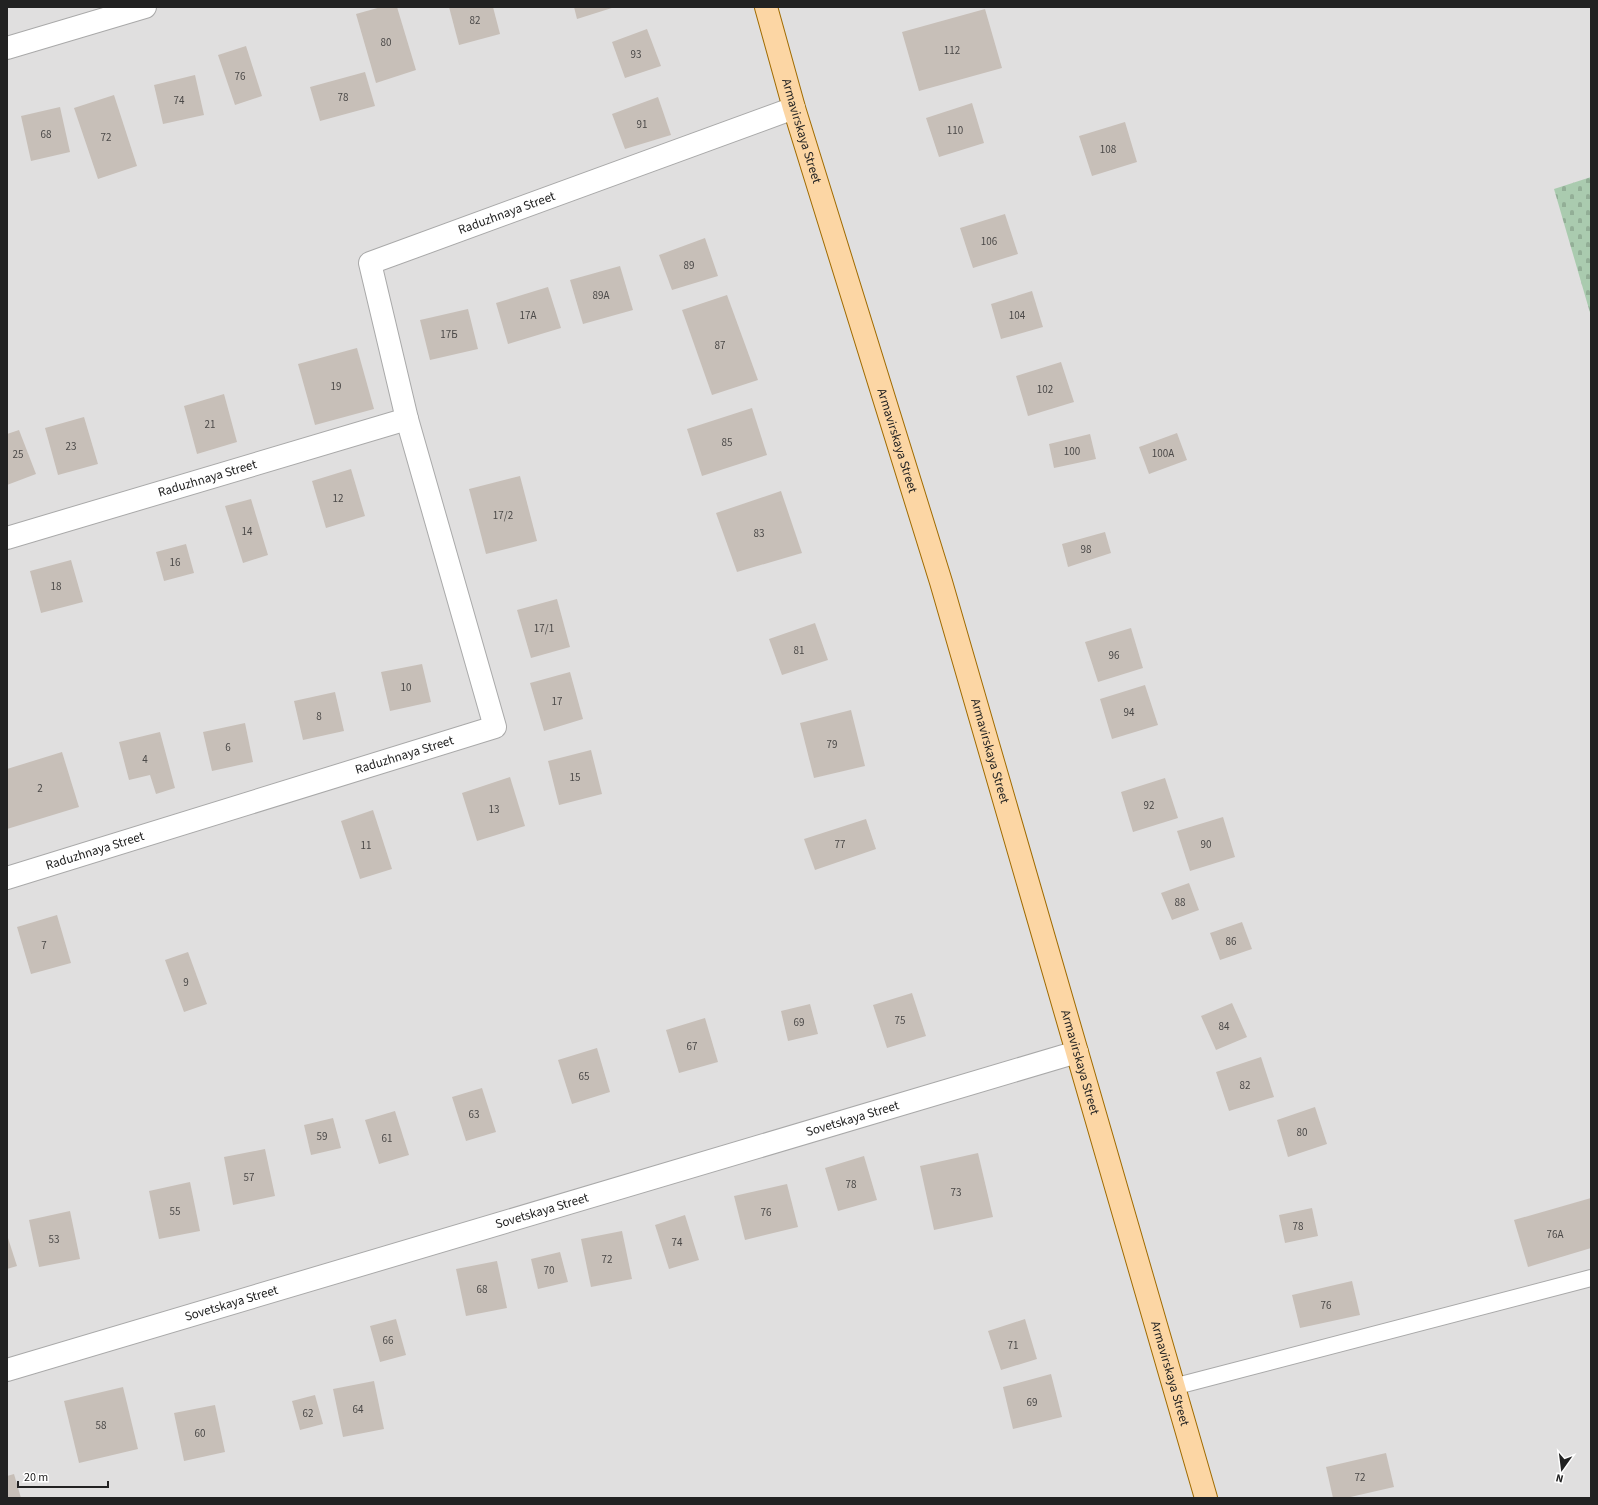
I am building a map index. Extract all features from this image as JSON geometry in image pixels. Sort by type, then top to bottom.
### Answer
[{"type":"main road","name":"Armavirskaya Street","points":[[766,7],[794,108],[941,582],[1206,1498]]},
{"type":"street","points":[[7,48],[145,7]]},
{"type":"street","name":"Raduzhnaya Street","points":[[7,878],[495,727],[407,419],[370,263],[794,108]]},
{"type":"street","name":"Raduzhnaya Street","points":[[7,538],[407,419]]},
{"type":"street","name":"Sovetskaya Street","points":[[7,1370],[1077,1052]]},
{"type":"lane","points":[[1173,1387],[1591,1278]]},
{"type":"shaded area","points":[[7,7],[1591,7],[1591,1498],[7,1498]]},
{"type":"green space","points":[[1591,177],[1591,316],[1554,189]]},
{"type":"building","points":[[381,7],[397,7],[416,70],[376,83],[356,14]]},
{"type":"building","points":[[449,7],[493,7],[500,34],[459,45]]},
{"type":"building","points":[[574,7],[615,7],[577,19]]},
{"type":"building","points":[[985,9],[1002,68],[919,91],[902,32]]},
{"type":"building","points":[[647,29],[661,66],[625,78],[612,42]]},
{"type":"building","points":[[246,46],[262,96],[235,105],[218,55]]},
{"type":"building","points":[[365,72],[375,106],[320,121],[310,87]]},
{"type":"building","points":[[195,75],[204,115],[163,124],[154,85]]},
{"type":"building","points":[[114,95],[137,166],[98,179],[74,108]]},
{"type":"building","points":[[658,97],[671,135],[625,149],[612,114]]},
{"type":"building","points":[[972,103],[984,143],[939,157],[926,118]]},
{"type":"building","points":[[60,107],[70,152],[31,161],[21,116]]},
{"type":"building","points":[[1125,122],[1137,162],[1092,176],[1079,136]]},
{"type":"building","points":[[1005,214],[1018,254],[973,268],[960,228]]},
{"type":"building","points":[[705,238],[718,276],[672,290],[659,255]]},
{"type":"building","points":[[620,266],[633,310],[583,324],[570,280]]},
{"type":"building","points":[[548,287],[561,328],[508,344],[496,303]]},
{"type":"building","points":[[1032,291],[1043,327],[1001,339],[991,304]]},
{"type":"building","points":[[727,295],[758,380],[712,395],[682,310]]},
{"type":"building","points":[[468,309],[478,349],[430,360],[420,320]]},
{"type":"building","points":[[357,348],[374,409],[315,425],[298,364]]},
{"type":"building","points":[[1061,362],[1074,402],[1028,416],[1016,376]]},
{"type":"building","points":[[224,394],[237,442],[197,454],[184,406]]},
{"type":"building","points":[[752,408],[767,455],[702,476],[687,429]]},
{"type":"building","points":[[84,417],[98,464],[58,475],[45,428]]},
{"type":"building","points":[[19,430],[36,474],[7,485],[7,434]]},
{"type":"building","points":[[1177,433],[1187,460],[1149,474],[1139,447]]},
{"type":"building","points":[[1090,434],[1096,459],[1054,468],[1049,444]]},
{"type":"building","points":[[351,469],[365,516],[326,528],[312,481]]},
{"type":"building","points":[[520,476],[537,541],[486,554],[469,489]]},
{"type":"building","points":[[781,491],[802,553],[737,572],[716,513]]},
{"type":"building","points":[[251,499],[268,555],[243,563],[225,506]]},
{"type":"building","points":[[1105,532],[1111,553],[1068,567],[1062,544]]},
{"type":"building","points":[[186,544],[194,573],[164,581],[156,552]]},
{"type":"building","points":[[71,560],[83,602],[41,613],[30,571]]},
{"type":"building","points":[[557,599],[570,647],[531,658],[517,610]]},
{"type":"building","points":[[815,623],[828,660],[782,675],[769,639]]},
{"type":"building","points":[[1131,628],[1143,668],[1098,682],[1085,642]]},
{"type":"building","points":[[422,664],[431,702],[390,711],[381,672]]},
{"type":"building","points":[[570,672],[583,719],[544,731],[530,683]]},
{"type":"building","points":[[1145,685],[1158,725],[1112,739],[1100,699]]},
{"type":"building","points":[[335,692],[344,731],[303,740],[294,701]]},
{"type":"building","points":[[851,710],[865,766],[814,778],[800,723]]},
{"type":"building","points":[[245,723],[253,762],[212,771],[203,732]]},
{"type":"building","points":[[160,732],[175,788],[156,794],[150,775],[129,780],[119,742]]},
{"type":"building","points":[[591,750],[602,794],[559,805],[548,761]]},
{"type":"building","points":[[62,752],[79,807],[7,829],[7,769]]},
{"type":"building","points":[[510,777],[525,826],[477,841],[462,793]]},
{"type":"building","points":[[1165,778],[1178,818],[1133,832],[1121,792]]},
{"type":"building","points":[[373,810],[392,869],[360,879],[341,821]]},
{"type":"building","points":[[1223,817],[1235,857],[1190,871],[1177,831]]},
{"type":"building","points":[[866,819],[876,849],[815,870],[804,839]]},
{"type":"building","points":[[1189,883],[1199,910],[1172,920],[1161,893]]},
{"type":"building","points":[[57,915],[71,963],[31,974],[17,927]]},
{"type":"building","points":[[1242,922],[1252,949],[1220,960],[1210,933]]},
{"type":"building","points":[[188,952],[207,1004],[184,1012],[165,960]]},
{"type":"building","points":[[912,993],[926,1036],[887,1048],[873,1005]]},
{"type":"building","points":[[1232,1003],[1247,1037],[1216,1050],[1201,1016]]},
{"type":"building","points":[[810,1004],[818,1034],[788,1041],[781,1011]]},
{"type":"building","points":[[705,1018],[718,1062],[679,1073],[666,1030]]},
{"type":"building","points":[[597,1048],[610,1092],[572,1104],[558,1060]]},
{"type":"building","points":[[1261,1057],[1274,1097],[1229,1111],[1216,1072]]},
{"type":"building","points":[[482,1088],[496,1132],[466,1141],[452,1097]]},
{"type":"building","points":[[1315,1107],[1327,1144],[1288,1157],[1277,1120]]},
{"type":"building","points":[[395,1111],[409,1155],[379,1164],[365,1120]]},
{"type":"building","points":[[333,1118],[341,1148],[311,1155],[304,1125]]},
{"type":"building","points":[[265,1149],[275,1196],[233,1205],[224,1157]]},
{"type":"building","points":[[978,1153],[993,1217],[934,1230],[920,1166]]},
{"type":"building","points":[[864,1156],[877,1200],[838,1211],[825,1168]]},
{"type":"building","points":[[190,1182],[200,1231],[159,1239],[149,1191]]},
{"type":"building","points":[[787,1184],[798,1227],[745,1240],[734,1196]]},
{"type":"building","points":[[1591,1198],[1591,1248],[1528,1267],[1514,1220]]},
{"type":"building","points":[[1312,1208],[1318,1236],[1285,1243],[1279,1215]]},
{"type":"building","points":[[70,1211],[80,1259],[39,1267],[29,1220]]},
{"type":"building","points":[[685,1215],[699,1260],[669,1269],[655,1225]]},
{"type":"building","points":[[622,1231],[632,1279],[591,1287],[581,1239]]},
{"type":"building","points":[[7,1235],[17,1266],[7,1269]]},
{"type":"building","points":[[560,1252],[568,1282],[538,1289],[531,1259]]},
{"type":"building","points":[[497,1261],[507,1308],[466,1316],[456,1269]]},
{"type":"building","points":[[1352,1281],[1360,1315],[1300,1328],[1292,1295]]},
{"type":"building","points":[[396,1319],[406,1355],[380,1362],[370,1326]]},
{"type":"building","points":[[1025,1319],[1037,1359],[1001,1370],[988,1331]]},
{"type":"building","points":[[1051,1374],[1062,1417],[1013,1429],[1003,1387]]},
{"type":"building","points":[[374,1381],[384,1429],[343,1437],[333,1389]]},
{"type":"building","points":[[123,1387],[138,1449],[79,1463],[64,1401]]},
{"type":"building","points":[[315,1395],[323,1424],[300,1430],[292,1401]]},
{"type":"building","points":[[215,1405],[225,1452],[184,1461],[174,1413]]},
{"type":"building","points":[[1386,1453],[1394,1487],[1346,1498],[1333,1498],[1326,1467]]},
{"type":"building","points":[[14,1474],[21,1498],[7,1498],[7,1476]]}]
